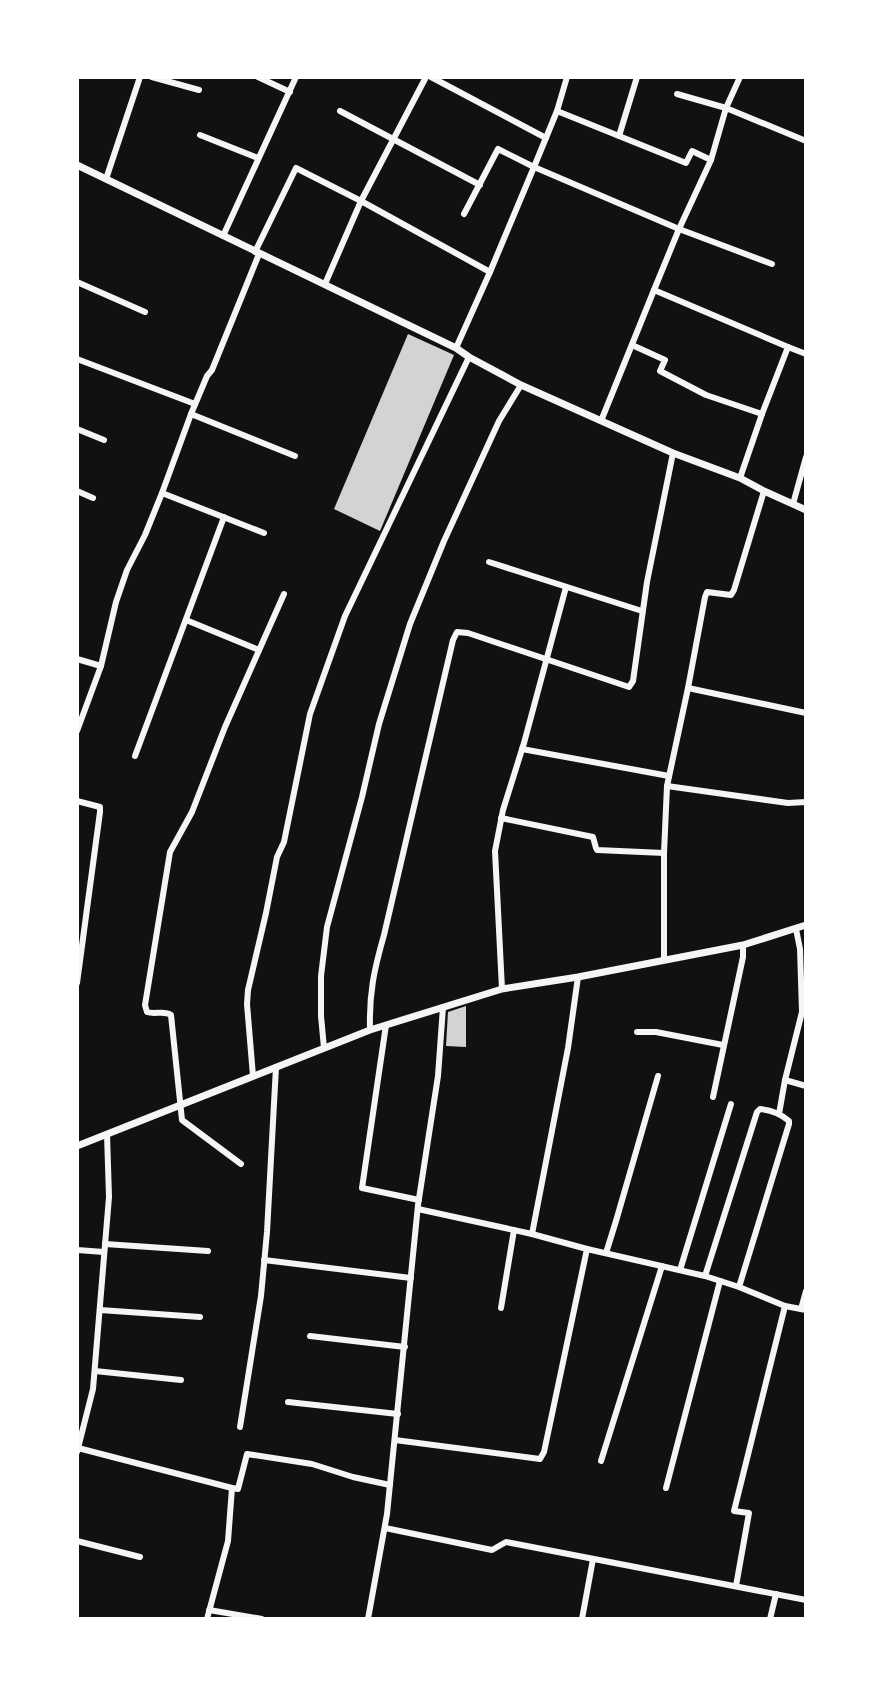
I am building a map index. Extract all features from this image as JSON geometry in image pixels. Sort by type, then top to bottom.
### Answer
[{"type":"street","points":[[106,179],[140,77]]},
{"type":"street","points":[[152,77],[199,90]]},
{"type":"street","points":[[258,77],[290,92]]},
{"type":"street","points":[[223,236],[296,77]]},
{"type":"street","points":[[326,284],[361,201],[428,77],[546,138]]},
{"type":"street","points":[[456,348],[558,111],[567,77]]},
{"type":"street","points":[[619,136],[637,77]]},
{"type":"street","points":[[601,421],[710,160],[726,108],[740,77]]},
{"type":"street","points":[[677,94],[726,108],[806,141]]},
{"type":"street","points":[[340,111],[480,185]]},
{"type":"street","points":[[558,111],[686,163],[692,151],[710,160]]},
{"type":"street","points":[[200,135],[258,158]]},
{"type":"street","points":[[464,215],[498,149],[679,229],[772,264]]},
{"type":"street","points":[[77,165],[456,348],[521,386],[673,453],[740,478],[806,510]]},
{"type":"street","points":[[77,731],[101,666],[127,569],[145,535],[206,376],[212,370],[257,253],[296,168],[490,272]]},
{"type":"street","points":[[77,282],[145,312]]},
{"type":"street","points":[[654,290],[806,354]]},
{"type":"street","points":[[632,345],[665,360],[660,371],[706,395],[762,414]]},
{"type":"street","points":[[740,478],[788,347]]},
{"type":"street","points":[[253,1076],[248,990],[277,857],[284,842],[310,714],[345,616],[469,357]]},
{"type":"street","points":[[77,359],[195,404]]},
{"type":"street","points":[[324,1048],[321,976],[327,927],[379,724],[410,624],[444,541],[499,421],[521,386]]},
{"type":"street","points":[[191,414],[295,456]]},
{"type":"street","points":[[77,429],[104,440]]},
{"type":"street","points":[[370,1030],[369,1007],[373,975],[457,632],[468,633],[629,687],[633,681],[642,611],[673,453]]},
{"type":"street","points":[[793,504],[806,457]]},
{"type":"street","points":[[77,491],[93,498]]},
{"type":"street","points":[[664,960],[667,786],[705,597],[707,592],[731,595],[734,590],[764,491]]},
{"type":"street","points":[[162,493],[264,533]]},
{"type":"street","points":[[135,755],[224,517]]},
{"type":"street","points":[[489,562],[642,611]]},
{"type":"street","points":[[502,989],[495,851],[501,818],[566,587]]},
{"type":"street","points":[[240,1164],[182,1120],[171,1015],[151,1014],[147,1012],[145,1005],[170,852],[192,811],[225,727],[284,594]]},
{"type":"street","points":[[186,620],[259,650]]},
{"type":"street","points":[[77,659],[101,666]]},
{"type":"street","points":[[688,688],[806,713]]},
{"type":"street","points":[[522,749],[669,776]]},
{"type":"street","points":[[667,786],[788,803],[806,803]]},
{"type":"street","points":[[77,800],[100,807],[77,983]]},
{"type":"street","points":[[501,818],[591,836],[597,850],[664,853]]},
{"type":"street","points":[[77,1146],[370,1030],[502,989],[743,945],[806,925]]},
{"type":"street","points":[[779,1114],[802,1012],[800,949],[796,929]]},
{"type":"street","points":[[713,1097],[743,957],[743,945]]},
{"type":"street","points":[[533,1234],[568,1048],[578,977]]},
{"type":"street","points":[[368,1619],[385,1528],[419,1200],[439,1076],[443,1007]]},
{"type":"street","points":[[386,1026],[362,1188],[419,1200]]},
{"type":"street","points":[[638,1032],[656,1032],[723,1045]]},
{"type":"street","points":[[240,1427],[261,1296],[276,1067]]},
{"type":"street","points":[[606,1253],[657,1076]]},
{"type":"street","points":[[785,1080],[806,1086]]},
{"type":"street","points":[[680,1270],[731,1104]]},
{"type":"street","points":[[705,1276],[757,1112],[760,1109],[779,1114],[789,1121],[789,1124],[739,1286]]},
{"type":"street","points":[[107,1134],[109,1197],[95,1371],[78,1450],[238,1489],[247,1454],[312,1464],[390,1485]]},
{"type":"street","points":[[418,1209],[705,1276],[739,1286],[785,1307],[804,1309],[806,1291]]},
{"type":"street","points":[[500,1308],[514,1230]]},
{"type":"street","points":[[105,1244],[208,1251]]},
{"type":"street","points":[[395,1440],[540,1459],[544,1452],[587,1249]]},
{"type":"street","points":[[77,1250],[104,1252]]},
{"type":"street","points":[[264,1260],[411,1278]]},
{"type":"street","points":[[601,1461],[662,1266]]},
{"type":"street","points":[[666,1488],[720,1281]]},
{"type":"street","points":[[736,1586],[749,1513],[734,1511],[785,1307]]},
{"type":"street","points":[[100,1310],[200,1317]]},
{"type":"street","points":[[310,1336],[405,1347]]},
{"type":"street","points":[[95,1371],[181,1380]]},
{"type":"street","points":[[288,1402],[398,1414]]},
{"type":"street","points":[[207,1619],[228,1541],[232,1488]]},
{"type":"street","points":[[385,1528],[492,1550],[506,1542],[806,1600]]},
{"type":"street","points":[[77,1541],[140,1557]]},
{"type":"street","points":[[582,1619],[593,1559]]},
{"type":"street","points":[[770,1619],[776,1594]]},
{"type":"street","points":[[209,1610],[262,1619]]},
{"type":"building","points":[[408,334],[454,355],[380,531],[334,509]]},
{"type":"building","points":[[466,1006],[466,1047],[446,1046],[448,1012]]}]
